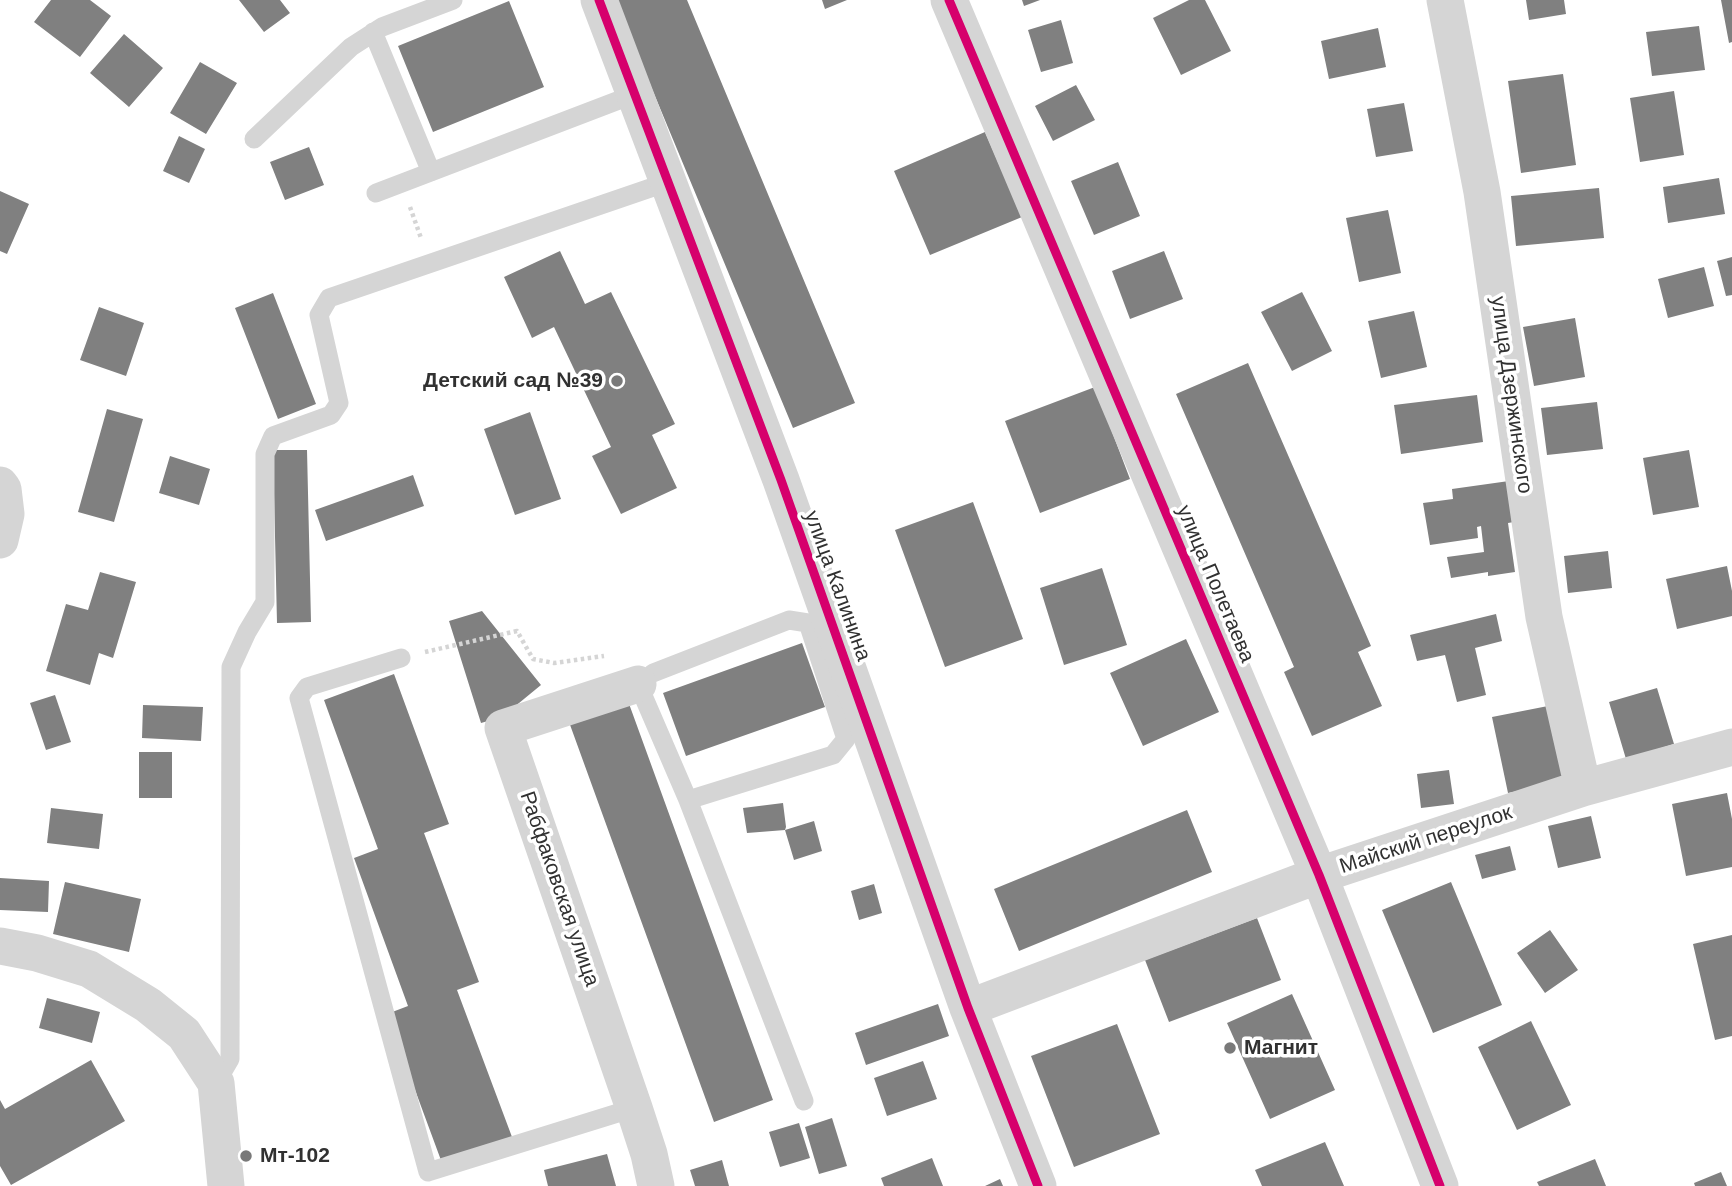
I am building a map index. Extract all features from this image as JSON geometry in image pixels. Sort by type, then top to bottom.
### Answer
[{"type":"street","name":"улица Калинина","points":[[599,0],[781,480],[968,1008],[1038,1186]]},
{"type":"street","name":"улица Полетаева","points":[[949,0],[1319,875],[1440,1186]]},
{"type":"street","name":"улица Дзержинского","points":[[1445,0],[1482,192],[1544,617],[1583,788]]},
{"type":"street","points":[[0,485],[3,489],[6,514],[0,540]]},
{"type":"street","name":"Рабфаковская улица","points":[[645,678],[503,728],[634,1108],[656,1186]]},
{"type":"street","name":"Майский переулок","points":[[968,1008],[1319,875],[1583,788],[1732,747]]},
{"type":"street","points":[[0,946],[37,953],[89,969],[148,1005],[184,1034],[216,1083],[226,1186]]},
{"type":"lane","points":[[254,139],[351,47],[382,27],[453,0]]},
{"type":"lane","points":[[373,32],[431,172]]},
{"type":"lane","points":[[376,193],[635,94]]},
{"type":"lane","points":[[216,1083],[230,1059],[231,667],[265,602],[265,454],[273,436],[331,415],[340,403],[319,316],[329,298],[668,182]]},
{"type":"lane","points":[[688,800],[833,755],[846,739],[808,622],[789,620],[645,678],[688,800],[804,1101]]},
{"type":"lane","points":[[401,658],[307,687],[299,698],[428,1172],[634,1108]]},
{"type":"path","points":[[400,184],[431,263]]},
{"type":"path","points":[[401,658],[517,631],[533,659],[554,663],[623,654],[645,678]]},
{"type":"building","points":[[51,0],[90,0],[111,16],[80,57],[34,22]]},
{"type":"building","points":[[239,0],[280,0],[290,13],[264,32]]},
{"type":"building","points":[[615,0],[687,0],[855,403],[793,428]]},
{"type":"building","points":[[822,0],[847,0],[825,9]]},
{"type":"building","points":[[1022,0],[1040,0],[1024,6]]},
{"type":"building","points":[[1189,0],[1205,0],[1231,51],[1181,75],[1153,18]]},
{"type":"building","points":[[1526,0],[1564,0],[1566,14],[1529,20]]},
{"type":"building","points":[[1721,0],[1732,0],[1732,42],[1729,43]]},
{"type":"building","points":[[509,1],[544,87],[433,132],[398,46]]},
{"type":"building","points":[[1061,20],[1073,63],[1041,72],[1028,30]]},
{"type":"building","points":[[1699,26],[1705,70],[1652,76],[1646,32]]},
{"type":"building","points":[[1378,28],[1386,67],[1329,79],[1321,41]]},
{"type":"building","points":[[124,34],[163,68],[129,107],[90,73]]},
{"type":"building","points":[[200,62],[237,83],[206,134],[170,113]]},
{"type":"building","points":[[1563,74],[1576,165],[1521,173],[1508,81]]},
{"type":"building","points":[[1076,85],[1095,120],[1053,141],[1035,106]]},
{"type":"building","points":[[1674,91],[1684,155],[1640,162],[1630,98]]},
{"type":"building","points":[[1404,103],[1413,151],[1376,157],[1367,109]]},
{"type":"building","points":[[985,132],[1022,217],[930,255],[894,171]]},
{"type":"building","points":[[179,136],[205,149],[189,183],[163,171]]},
{"type":"building","points":[[309,147],[324,185],[285,200],[270,162]]},
{"type":"building","points":[[1118,162],[1140,216],[1094,235],[1071,181]]},
{"type":"building","points":[[1719,178],[1725,214],[1668,223],[1663,187]]},
{"type":"building","points":[[1599,188],[1604,238],[1516,246],[1511,196]]},
{"type":"building","points":[[0,191],[29,204],[7,254],[0,251]]},
{"type":"building","points":[[1388,210],[1401,273],[1359,282],[1346,218]]},
{"type":"building","name":"Детский сад №39","points":[[560,251],[585,304],[611,292],[675,424],[652,435],[677,488],[621,514],[592,456],[611,447],[554,327],[532,338],[504,277]]},
{"type":"building","points":[[1164,251],[1183,299],[1130,319],[1112,271]]},
{"type":"building","points":[[1732,257],[1732,295],[1726,296],[1717,261]]},
{"type":"building","points":[[1704,267],[1714,306],[1668,318],[1658,279]]},
{"type":"building","points":[[1302,292],[1332,351],[1292,371],[1261,312]]},
{"type":"building","points":[[273,293],[316,404],[278,419],[235,308]]},
{"type":"building","points":[[99,307],[144,323],[126,376],[80,360]]},
{"type":"building","points":[[1414,311],[1427,367],[1381,378],[1368,321]]},
{"type":"building","points":[[1575,318],[1585,377],[1534,386],[1523,327]]},
{"type":"building","points":[[1248,363],[1371,646],[1358,652],[1382,706],[1312,736],[1284,672],[1294,667],[1176,394]]},
{"type":"building","points":[[1095,387],[1130,479],[1040,513],[1005,421]]},
{"type":"building","points":[[1477,395],[1483,442],[1401,454],[1394,405]]},
{"type":"building","points":[[1597,402],[1603,449],[1547,455],[1541,408]]},
{"type":"building","points":[[107,409],[143,419],[114,522],[78,512]]},
{"type":"building","points":[[530,412],[561,499],[515,515],[484,429]]},
{"type":"building","points":[[273,450],[307,450],[311,622],[277,623]]},
{"type":"building","points":[[1689,450],[1699,507],[1653,515],[1643,458]]},
{"type":"building","points":[[170,456],[210,469],[199,505],[159,493]]},
{"type":"building","points":[[413,475],[424,506],[326,541],[315,510]]},
{"type":"building","points":[[1509,481],[1514,522],[1508,523],[1515,572],[1488,576],[1488,572],[1451,578],[1447,557],[1484,552],[1481,526],[1477,527],[1478,538],[1430,545],[1423,503],[1453,499],[1452,489]]},
{"type":"building","points":[[973,502],[1023,639],[945,667],[895,530]]},
{"type":"building","points":[[1608,551],[1612,588],[1568,593],[1564,556]]},
{"type":"building","points":[[1727,566],[1732,591],[1732,616],[1677,629],[1666,579]]},
{"type":"building","points":[[1102,568],[1127,645],[1064,665],[1040,588]]},
{"type":"building","points":[[100,572],[136,582],[113,658],[99,653],[90,685],[46,671],[66,604],[88,610]]},
{"type":"building","points":[[482,611],[541,685],[502,717],[481,723],[449,621]]},
{"type":"building","points":[[1496,614],[1502,641],[1475,648],[1486,695],[1457,702],[1445,655],[1417,661],[1410,635]]},
{"type":"building","points":[[1186,639],[1219,712],[1143,746],[1110,673]]},
{"type":"building","points":[[802,643],[825,707],[686,756],[663,693]]},
{"type":"building","points":[[394,674],[449,824],[424,833],[479,982],[457,990],[512,1137],[442,1163],[387,1014],[408,1006],[354,858],[378,849],[324,700]]},
{"type":"building","points":[[1657,688],[1674,744],[1626,759],[1609,702]]},
{"type":"building","points":[[55,695],[71,742],[46,750],[30,703]]},
{"type":"building","points":[[628,701],[773,1100],[714,1122],[569,722]]},
{"type":"building","points":[[143,705],[203,707],[201,741],[142,738]]},
{"type":"building","points":[[1548,706],[1564,782],[1508,793],[1492,717]]},
{"type":"building","points":[[139,752],[172,752],[172,798],[139,798]]},
{"type":"building","points":[[1449,770],[1454,804],[1421,808],[1417,774]]},
{"type":"building","points":[[1727,793],[1732,819],[1732,867],[1686,876],[1672,804]]},
{"type":"building","points":[[783,803],[785,830],[747,833],[743,808]]},
{"type":"building","points":[[51,808],[103,814],[99,849],[47,843]]},
{"type":"building","points":[[1187,810],[1212,872],[1019,951],[994,889]]},
{"type":"building","points":[[1591,816],[1601,858],[1558,868],[1548,826]]},
{"type":"building","points":[[814,821],[822,851],[794,860],[785,830]]},
{"type":"building","points":[[1510,846],[1516,870],[1482,879],[1475,855]]},
{"type":"building","points":[[0,878],[49,881],[48,912],[0,910]]},
{"type":"building","points":[[65,882],[141,899],[129,952],[53,934]]},
{"type":"building","points":[[1451,882],[1502,1005],[1433,1033],[1382,910]]},
{"type":"building","points":[[874,884],[882,913],[859,920],[851,891]]},
{"type":"building","points":[[1257,918],[1281,980],[1169,1022],[1145,960]]},
{"type":"building","points":[[1550,930],[1578,970],[1545,993],[1517,953]]},
{"type":"building","points":[[1732,935],[1732,1036],[1715,1040],[1693,944]]},
{"type":"building","points":[[1292,994],[1335,1090],[1270,1119],[1227,1023]]},
{"type":"building","points":[[47,998],[100,1012],[92,1043],[39,1028]]},
{"type":"building","points":[[938,1004],[949,1036],[866,1065],[855,1033]]},
{"type":"building","points":[[1531,1021],[1571,1105],[1517,1130],[1478,1047]]},
{"type":"building","points":[[1117,1024],[1160,1134],[1074,1167],[1031,1056]]},
{"type":"building","points":[[91,1060],[125,1121],[11,1185],[0,1166],[0,1100],[5,1109]]},
{"type":"building","points":[[923,1061],[937,1099],[887,1116],[874,1078]]},
{"type":"building","points":[[832,1118],[847,1166],[819,1174],[805,1127]]},
{"type":"building","points":[[799,1123],[810,1158],[780,1167],[769,1132]]},
{"type":"building","points":[[1325,1142],[1344,1186],[1262,1186],[1255,1170]]},
{"type":"building","points":[[607,1154],[616,1186],[548,1186],[544,1170]]},
{"type":"building","points":[[932,1158],[943,1186],[884,1186],[881,1178]]},
{"type":"building","points":[[1595,1159],[1606,1186],[1539,1186],[1537,1182]]},
{"type":"building","points":[[722,1160],[729,1186],[695,1186],[690,1170]]},
{"type":"building","points":[[1721,1172],[1727,1186],[1695,1186],[1694,1183]]},
{"type":"building","points":[[1000,1179],[1003,1186],[985,1186]]},
{"type":"cycle path","points":[[599,0],[781,480],[968,1008],[1038,1186]]},
{"type":"cycle path","points":[[949,0],[1319,875],[1440,1186]]},
{"type":"place","name":"Детский сад №39","points":[[617,381]]},
{"type":"place","name":"Магнит","points":[[1230,1048]]},
{"type":"place","name":"Мт-102","points":[[246,1156]]}]
